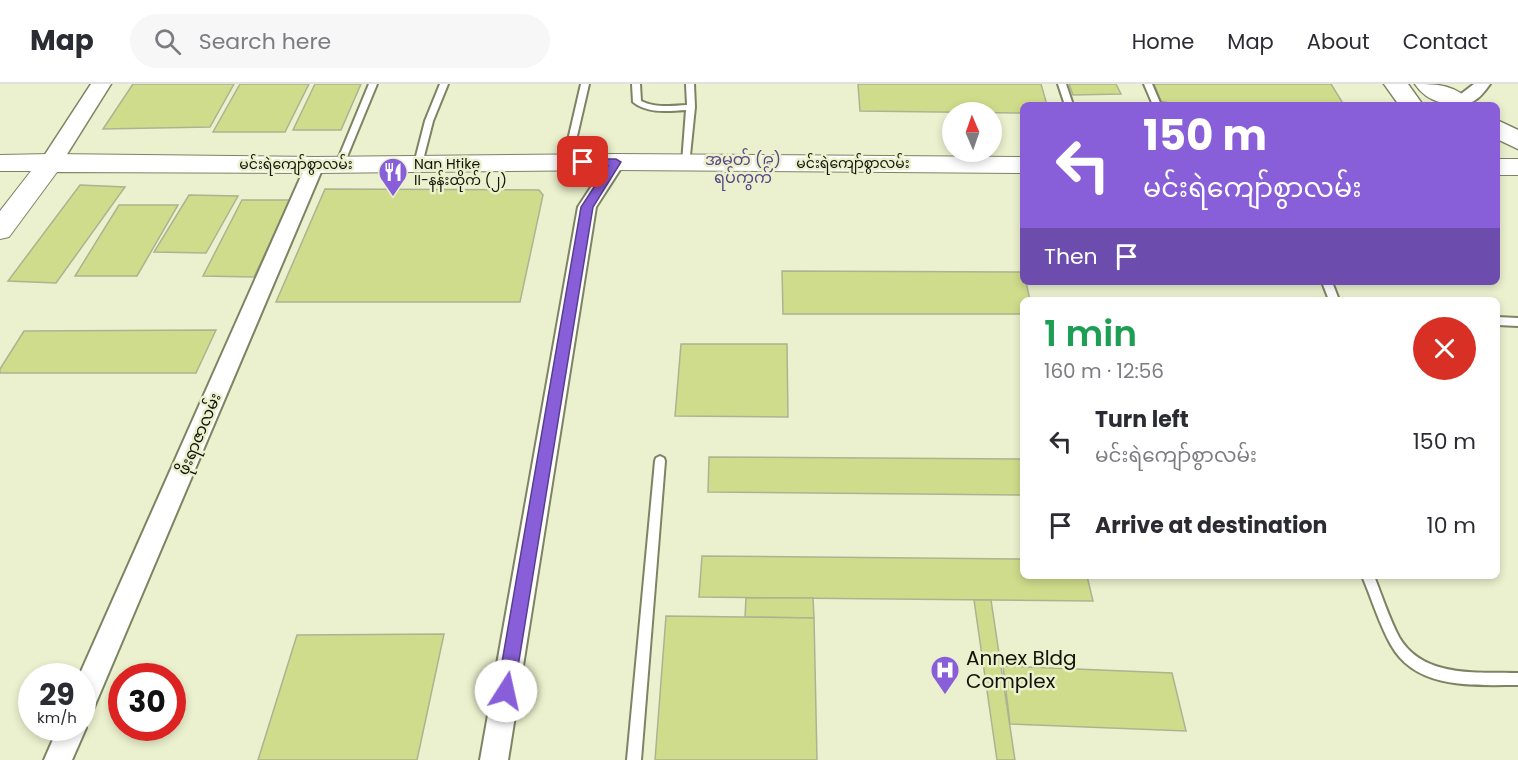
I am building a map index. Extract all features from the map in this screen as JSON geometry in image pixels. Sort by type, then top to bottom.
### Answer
[{"type":"highway","points":[[1396,84],[1409,102]]},
{"type":"highway","points":[[1427,84],[1454,102]]},
{"type":"highway","points":[[1500,130],[1518,141]]},
{"type":"main road","points":[[0,230],[51,162]]},
{"type":"main road","name":"မင်းရဲကျော်စွာလမ်း","points":[[0,163],[315,165],[616,162],[1020,165]]},
{"type":"main road","points":[[1500,167],[1518,167]]},
{"type":"street","points":[[51,162],[101,84]]},
{"type":"street","points":[[1463,102],[1482,84]]},
{"type":"street","points":[[494,760],[587,207],[616,162]]},
{"type":"street","name":"ဖိုးရာဇာလမ်း","points":[[96,670],[315,165]]},
{"type":"street","points":[[58,760],[66,741]]},
{"type":"lane","points":[[340,164],[373,84]]},
{"type":"lane","points":[[418,164],[429,121],[444,84]]},
{"type":"lane","points":[[567,162],[585,84]]},
{"type":"lane","points":[[636,84],[637,102],[644,106],[651,108],[690,107]]},
{"type":"lane","points":[[686,163],[690,84]]},
{"type":"lane","points":[[1062,84],[1068,102]]},
{"type":"lane","points":[[1148,84],[1156,102]]},
{"type":"lane","points":[[1500,321],[1518,322]]},
{"type":"lane","points":[[634,760],[660,461]]},
{"type":"lane","points":[[1369,579],[1396,643],[1422,667],[1448,677],[1518,679]]},
{"type":"building","points":[[133,84],[234,84],[210,127],[103,129]]},
{"type":"building","points":[[240,84],[309,84],[285,132],[213,132]]},
{"type":"building","points":[[315,84],[361,84],[341,130],[293,130]]},
{"type":"building","points":[[858,84],[1041,84],[1046,102],[1020,102],[1020,113],[1002,113],[1002,102],[942,102],[942,112],[860,111]]},
{"type":"building","points":[[1069,84],[1116,84],[1121,94],[1073,95]]},
{"type":"building","points":[[1154,84],[1331,84],[1342,102],[1165,102],[1161,101]]},
{"type":"building","points":[[80,185],[125,187],[56,283],[8,281]]},
{"type":"building","points":[[325,189],[539,190],[543,195],[520,302],[276,302]]},
{"type":"building","points":[[189,195],[238,196],[206,253],[154,252]]},
{"type":"building","points":[[242,200],[290,200],[254,277],[203,276]]},
{"type":"building","points":[[119,205],[178,205],[137,276],[75,276]]},
{"type":"building","points":[[782,271],[1020,272],[1020,285],[1027,285],[1029,297],[1020,297],[1020,314],[783,314]]},
{"type":"building","points":[[216,330],[196,373],[0,373],[0,369],[24,331]]},
{"type":"building","points":[[681,344],[787,344],[788,417],[675,416]]},
{"type":"building","points":[[709,457],[1020,459],[1020,495],[708,492]]},
{"type":"building","points":[[702,556],[1020,559],[1020,579],[1088,579],[1093,601],[699,597]]},
{"type":"building","points":[[746,598],[813,598],[814,618],[745,617]]},
{"type":"building","points":[[974,600],[991,600],[1015,760],[997,760]]},
{"type":"building","points":[[666,616],[814,618],[817,760],[655,760]]},
{"type":"building","points":[[444,634],[417,760],[258,760],[297,635]]},
{"type":"building","points":[[1003,666],[1172,673],[1186,731],[1010,724]]},
{"type":"place","name":"Nan Htike II-နန်းထိုက် (၂)","points":[[393,198]]},
{"type":"place","name":"Annex Bldg Complex","points":[[945,696]]},
{"type":"district","name":"အမှတ် (၉) ရပ်ကွက်","points":[[743,168]]},
{"type":"route","points":[[506,691],[587,207],[616,162],[583,162]]}]
